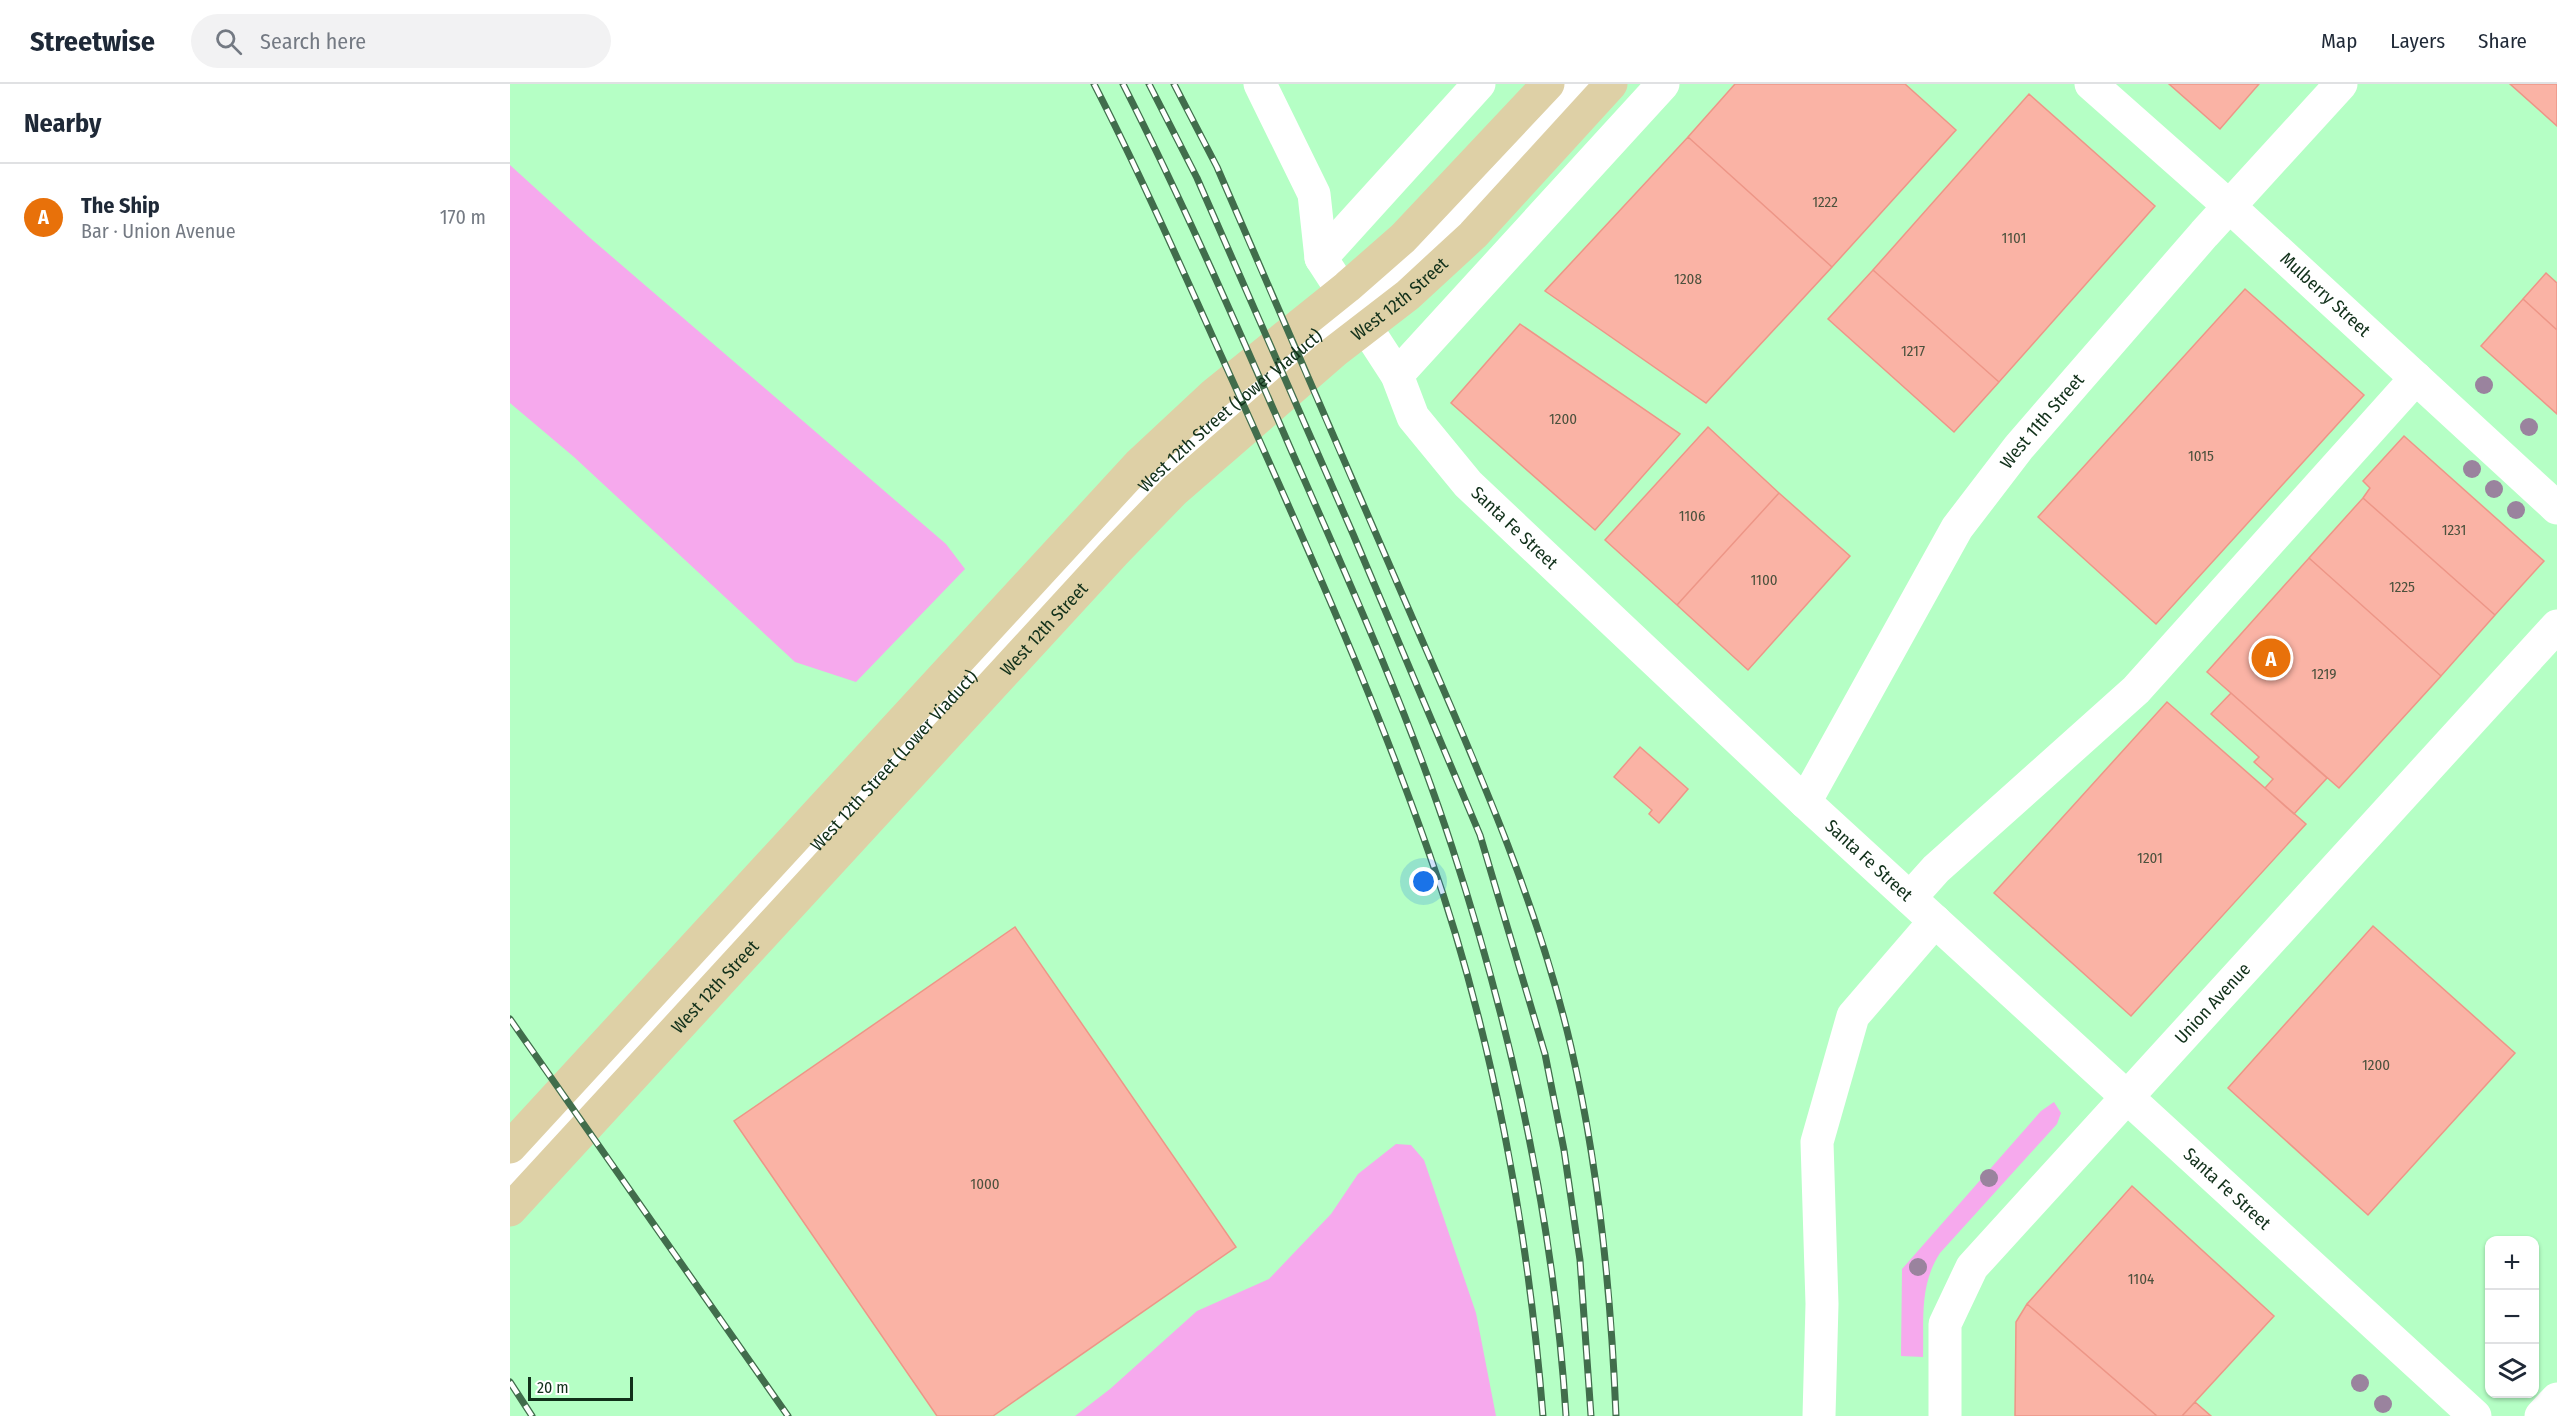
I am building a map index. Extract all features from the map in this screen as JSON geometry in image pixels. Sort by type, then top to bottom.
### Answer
[{"type":"main road","points":[[510,1147],[1140,463],[1214,394],[1347,287],[1403,238],[1548,84]]},
{"type":"main road","name":"West 12th Street","points":[[510,1210],[1144,522],[1219,452],[1335,352],[1408,295],[1473,235],[1611,84]]},
{"type":"street","points":[[1260,84],[1314,194],[1321,258]]},
{"type":"street","name":"West 12th Street (Lower Viaduct)","points":[[510,1182],[1153,477],[1206,428],[1454,221],[1580,84]]},
{"type":"street","points":[[1397,375],[1664,84]]},
{"type":"street","name":"Mulberry Street","points":[[2091,84],[2229,206],[2557,508]]},
{"type":"street","name":"West 11th Street","points":[[1805,802],[1957,528],[2019,447],[2229,206],[2341,84]]},
{"type":"street","points":[[1321,258],[1476,85]]},
{"type":"street","name":"Santa Fe Street","points":[[1321,258],[1397,375],[1413,417],[1468,484],[1805,802],[2475,1416]]},
{"type":"street","points":[[1910,898],[1936,869],[2136,690],[2416,378]]},
{"type":"street","name":"Union Avenue","points":[[1945,1416],[1945,1324],[1972,1267],[2557,626]]},
{"type":"street","points":[[1819,1416],[1822,1304],[1817,1142],[1853,1016],[1935,921]]},
{"type":"street","points":[[2541,1416],[2557,1399]]},
{"type":"shaded area","points":[[510,165],[589,237],[946,544],[965,569],[856,682],[795,662],[574,457],[510,403]]},
{"type":"shaded area","points":[[2054,1102],[2061,1113],[2057,1124],[1940,1253],[1933,1265],[1926,1290],[1923,1316],[1923,1357],[1901,1356],[1902,1269],[2041,1111]]},
{"type":"shaded area","points":[[1396,1144],[1411,1145],[1424,1160],[1476,1313],[1496,1416],[1075,1416],[1110,1389],[1197,1311],[1269,1279],[1331,1214],[1358,1174]]},
{"type":"building","points":[[1735,84],[1905,84],[1956,130],[1832,267],[1688,137]]},
{"type":"building","points":[[2169,84],[2259,84],[2220,129]]},
{"type":"building","points":[[2510,84],[2557,84],[2557,126]]},
{"type":"building","points":[[2029,94],[2155,206],[1999,382],[1873,270]]},
{"type":"building","points":[[1688,137],[1832,267],[1706,403],[1545,291]]},
{"type":"building","points":[[1873,270],[1999,382],[1954,432],[1828,319]]},
{"type":"building","points":[[2546,273],[2557,283],[2557,330],[2523,299]]},
{"type":"building","points":[[2245,289],[2364,395],[2156,624],[2038,517]]},
{"type":"building","points":[[2523,299],[2557,330],[2557,414],[2481,346]]},
{"type":"building","points":[[1520,324],[1680,434],[1595,530],[1451,403]]},
{"type":"building","points":[[1708,427],[1779,493],[1677,605],[1605,540]]},
{"type":"building","points":[[2404,436],[2544,561],[2495,615],[2363,498],[2370,488],[2363,481]]},
{"type":"building","points":[[1779,493],[1850,556],[1748,670],[1677,605]]},
{"type":"building","points":[[2363,498],[2495,615],[2441,676],[2309,558]]},
{"type":"building","points":[[2309,558],[2441,676],[2339,788],[2207,672]]},
{"type":"building","points":[[2231,693],[2327,778],[2294,814],[2265,788],[2273,779],[2254,762],[2259,757],[2211,714]]},
{"type":"building","points":[[2167,702],[2306,824],[2131,1016],[1994,893]]},
{"type":"building","points":[[1640,747],[1688,789],[1659,823],[1649,814],[1652,810],[1614,777]]},
{"type":"building","points":[[2373,926],[2515,1053],[2368,1215],[2228,1088]]},
{"type":"building","points":[[1015,927],[1236,1247],[993,1416],[937,1416],[734,1121]]},
{"type":"building","points":[[2132,1186],[2274,1316],[2182,1416],[2157,1416],[2027,1304]]},
{"type":"building","points":[[2027,1304],[2157,1416],[2015,1416],[2016,1322]]},
{"type":"building","points":[[2195,1402],[2211,1416],[2182,1416]]},
{"type":"railway","points":[[1094,84],[1171,244],[1318,572],[1365,684],[1429,853],[1471,990],[1504,1131],[1528,1274],[1543,1416]]},
{"type":"railway","points":[[1123,84],[1210,266],[1356,598],[1416,746],[1452,847],[1493,986],[1527,1128],[1552,1271],[1566,1416]]},
{"type":"railway","points":[[1149,84],[1197,178],[1353,534],[1480,835],[1545,1054],[1564,1150],[1580,1260],[1591,1416]]},
{"type":"railway","points":[[1174,84],[1217,167],[1460,728],[1503,832],[1541,938],[1571,1047],[1589,1138],[1607,1277],[1616,1416]]},
{"type":"railway","points":[[510,1019],[788,1416]]},
{"type":"railway","points":[[510,1382],[532,1416]]},
{"type":"place","name":"The Ship","points":[[2271,658]]}]
